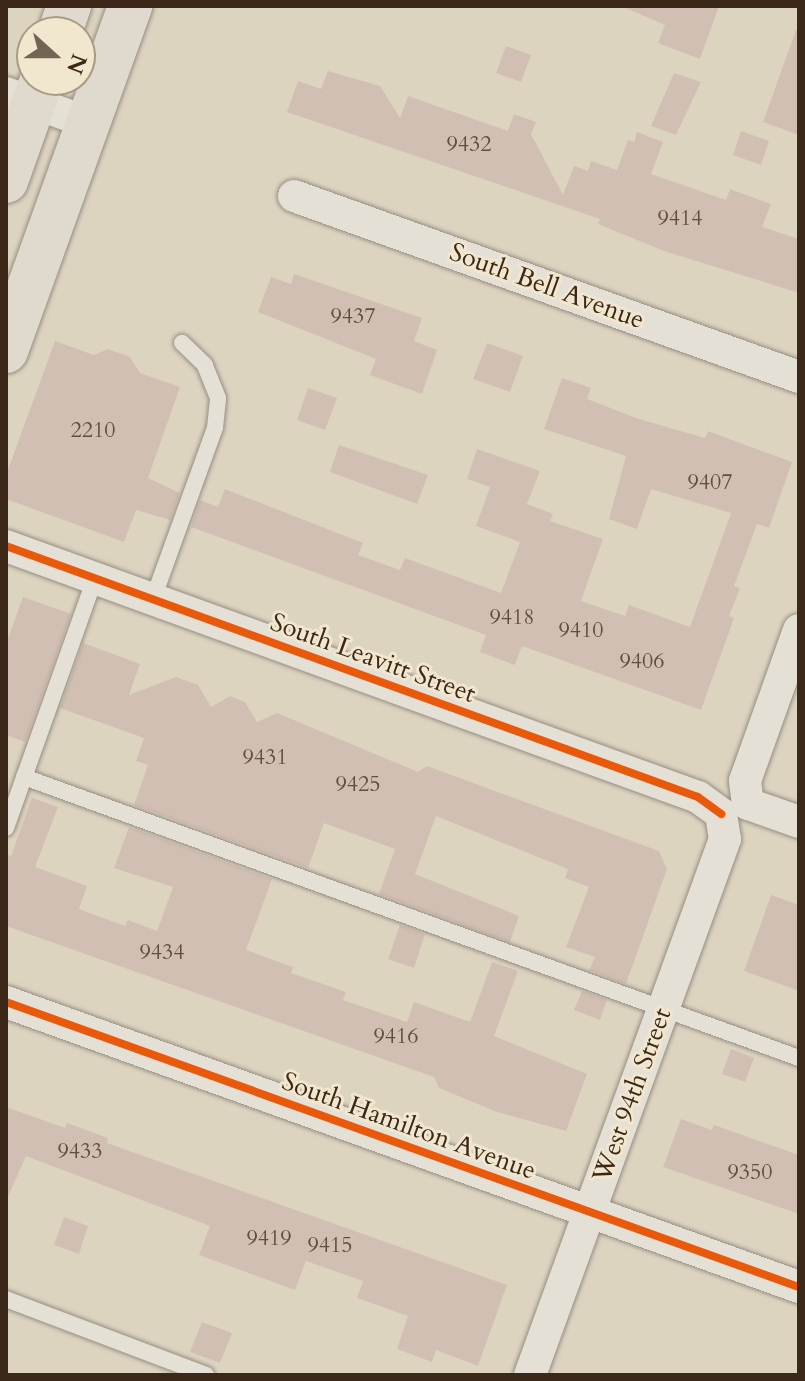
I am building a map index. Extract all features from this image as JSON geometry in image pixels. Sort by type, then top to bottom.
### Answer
[{"type":"main road","points":[[6,351],[130,6]]},
{"type":"main road","points":[[6,181],[27,96]]},
{"type":"street","points":[[36,96],[87,122]]},
{"type":"street","name":"South Bell Avenue","points":[[294,196],[799,377]]},
{"type":"street","name":"South Leavitt Street","points":[[6,546],[799,822]]},
{"type":"street","name":"West 94th Street","points":[[530,1375],[725,839],[728,799],[799,630]]},
{"type":"street","name":"South Hamilton Avenue","points":[[6,1002],[799,1287]]},
{"type":"lane","points":[[153,599],[215,428],[218,398],[205,365],[182,343]]},
{"type":"lane","points":[[6,828],[95,578]]},
{"type":"lane","points":[[24,777],[799,1058]]},
{"type":"lane","points":[[6,1299],[206,1375]]},
{"type":"building","points":[[621,6],[719,6],[700,59],[658,43],[665,25]]},
{"type":"building","points":[[796,30],[799,30],[799,135],[763,122]]},
{"type":"building","points":[[506,46],[531,55],[521,82],[496,73]]},
{"type":"building","points":[[328,71],[380,86],[400,118],[408,96],[508,131],[514,114],[536,122],[531,134],[563,195],[574,166],[588,171],[591,161],[617,170],[628,140],[634,142],[637,132],[663,142],[651,174],[726,200],[730,189],[771,204],[762,227],[799,239],[799,293],[664,251],[598,224],[600,219],[287,112],[298,81],[321,89]]},
{"type":"building","points":[[674,73],[701,82],[676,135],[651,126]]},
{"type":"building","points":[[741,131],[769,141],[761,165],[733,155]]},
{"type":"building","points":[[294,274],[422,318],[414,341],[437,350],[422,394],[370,375],[376,359],[258,312],[271,277],[291,284]]},
{"type":"building","points":[[55,341],[94,355],[108,349],[130,357],[140,373],[180,387],[148,478],[180,493],[170,520],[136,510],[124,542],[6,499],[6,475]]},
{"type":"building","points":[[487,343],[523,356],[510,392],[473,379]]},
{"type":"building","points":[[562,378],[591,388],[587,399],[639,419],[705,438],[708,431],[792,462],[769,528],[757,524],[734,586],[740,588],[729,616],[734,618],[701,710],[522,646],[515,665],[480,652],[486,635],[191,527],[200,500],[218,507],[225,489],[363,543],[358,555],[400,570],[405,558],[501,593],[520,542],[476,526],[490,487],[467,479],[477,449],[540,471],[527,504],[553,514],[550,521],[603,539],[581,601],[625,616],[629,605],[690,627],[731,513],[651,489],[637,529],[609,519],[626,456],[544,429]]},
{"type":"building","points":[[308,388],[337,398],[325,430],[297,420]]},
{"type":"building","points":[[339,445],[428,475],[417,504],[330,472]]},
{"type":"building","points":[[23,597],[71,614],[25,742],[6,735],[6,644]]},
{"type":"building","points":[[83,643],[140,664],[129,695],[176,677],[198,685],[211,707],[230,696],[245,702],[257,722],[277,713],[418,772],[427,766],[659,851],[667,869],[626,984],[589,970],[595,957],[566,947],[589,887],[565,878],[568,869],[436,816],[415,874],[519,916],[510,942],[379,894],[395,849],[324,823],[308,868],[134,805],[148,765],[136,761],[144,738],[60,708]]},
{"type":"building","points":[[32,798],[58,807],[35,867],[87,886],[79,909],[125,926],[128,920],[157,931],[173,887],[114,868],[129,827],[272,879],[246,950],[293,967],[291,973],[346,992],[343,1000],[407,1022],[414,1002],[470,1022],[492,962],[518,971],[494,1036],[587,1074],[566,1131],[497,1112],[439,1088],[434,1077],[6,926],[6,854],[11,856]]},
{"type":"building","points":[[771,895],[799,905],[799,991],[744,971]]},
{"type":"building","points":[[400,925],[425,934],[414,968],[388,959]]},
{"type":"building","points":[[582,991],[607,1000],[600,1020],[574,1010]]},
{"type":"building","points":[[731,1049],[754,1058],[745,1082],[722,1074]]},
{"type":"building","points":[[6,1107],[65,1128],[67,1123],[108,1138],[107,1143],[507,1285],[478,1366],[436,1350],[432,1362],[397,1349],[408,1316],[357,1298],[363,1281],[306,1261],[295,1290],[199,1255],[210,1226],[26,1156],[6,1201]]},
{"type":"building","points":[[681,1119],[712,1130],[714,1125],[799,1155],[799,1214],[663,1167]]},
{"type":"building","points":[[64,1217],[88,1226],[79,1254],[54,1245]]},
{"type":"building","points":[[202,1322],[232,1333],[220,1363],[190,1352]]},
{"type":"cycle path","points":[[6,546],[698,797],[721,814]]},
{"type":"cycle path","points":[[6,1002],[799,1287]]}]
